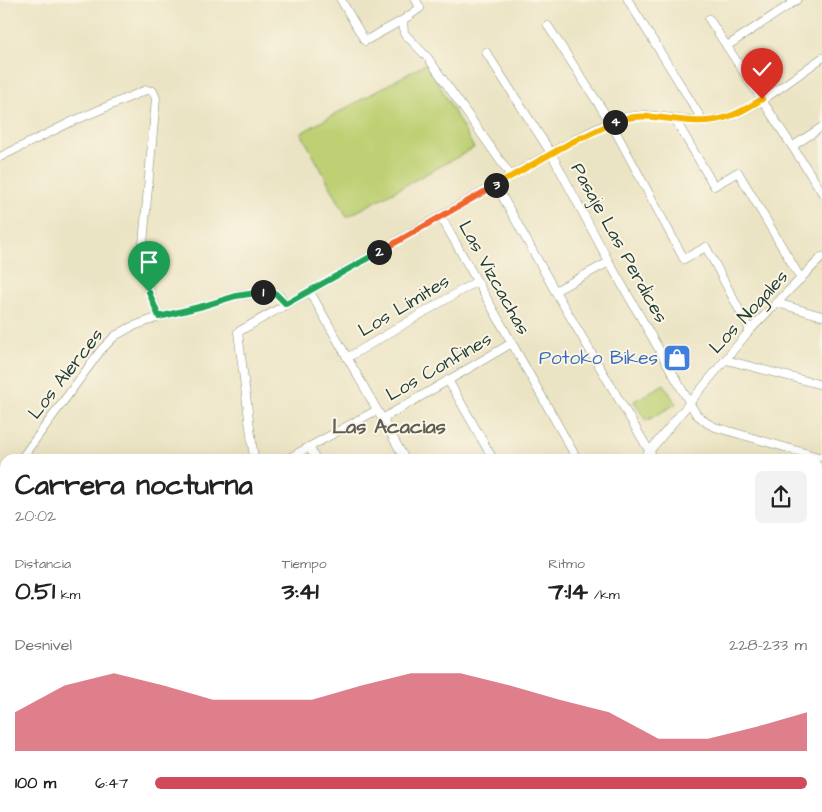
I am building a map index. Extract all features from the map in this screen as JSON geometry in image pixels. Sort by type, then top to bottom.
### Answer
[{"type":"street","points":[[341,0],[365,41],[403,20],[420,8],[416,0]]},
{"type":"street","points":[[628,0],[703,121]]},
{"type":"street","points":[[727,46],[797,0]]},
{"type":"street","points":[[709,19],[822,192]]},
{"type":"street","points":[[403,20],[404,33],[428,58],[512,176]]},
{"type":"street","points":[[548,26],[611,123],[684,259],[706,247],[750,330]]},
{"type":"street","name":"Pasaje Las Perdices","points":[[486,52],[552,153],[609,262],[696,414],[707,423],[715,426],[809,454]]},
{"type":"street","points":[[253,454],[238,332],[552,153],[611,123],[646,115],[703,121],[735,115],[822,58]]},
{"type":"street","points":[[0,157],[71,122],[146,90],[153,91],[156,98],[142,255],[144,275],[159,317]]},
{"type":"street","points":[[675,119],[714,186],[738,172],[801,279]]},
{"type":"street","points":[[793,146],[822,127]]},
{"type":"street","points":[[496,185],[555,292],[651,454]]},
{"type":"street","name":"Las Vizcachas","points":[[440,217],[574,454]]},
{"type":"street","name":"Los Nogales","points":[[647,454],[750,330],[822,257]]},
{"type":"street","points":[[555,292],[609,262]]},
{"type":"street","name":"Los Límites","points":[[347,358],[477,281]]},
{"type":"street","name":"Los Alerces","points":[[25,454],[108,342],[131,327],[159,317],[236,296],[258,292],[276,294],[286,304]]},
{"type":"street","points":[[310,292],[402,454]]},
{"type":"street","points":[[777,303],[822,316]]},
{"type":"street","name":"Los Confines","points":[[382,419],[512,343]]},
{"type":"street","points":[[726,360],[822,385]]},
{"type":"street","points":[[448,380],[490,454]]},
{"type":"street","name":"Los Confines","points":[[295,454],[377,410]]},
{"type":"street","points":[[308,446],[313,454]]},
{"type":"green space","points":[[427,63],[474,148],[347,217],[301,133]]},
{"type":"green space","points":[[664,384],[676,404],[646,421],[634,401]]},
{"type":"place","name":"Potoko Bikes","points":[[677,358]]},
{"type":"district","name":"Las Acacias","points":[[389,427]]},
{"type":"route","points":[[149,292],[159,317],[236,296],[258,292],[272,292],[280,296],[286,304],[552,153],[611,123],[626,118],[646,115],[694,121],[714,120],[735,115],[762,99]]}]
